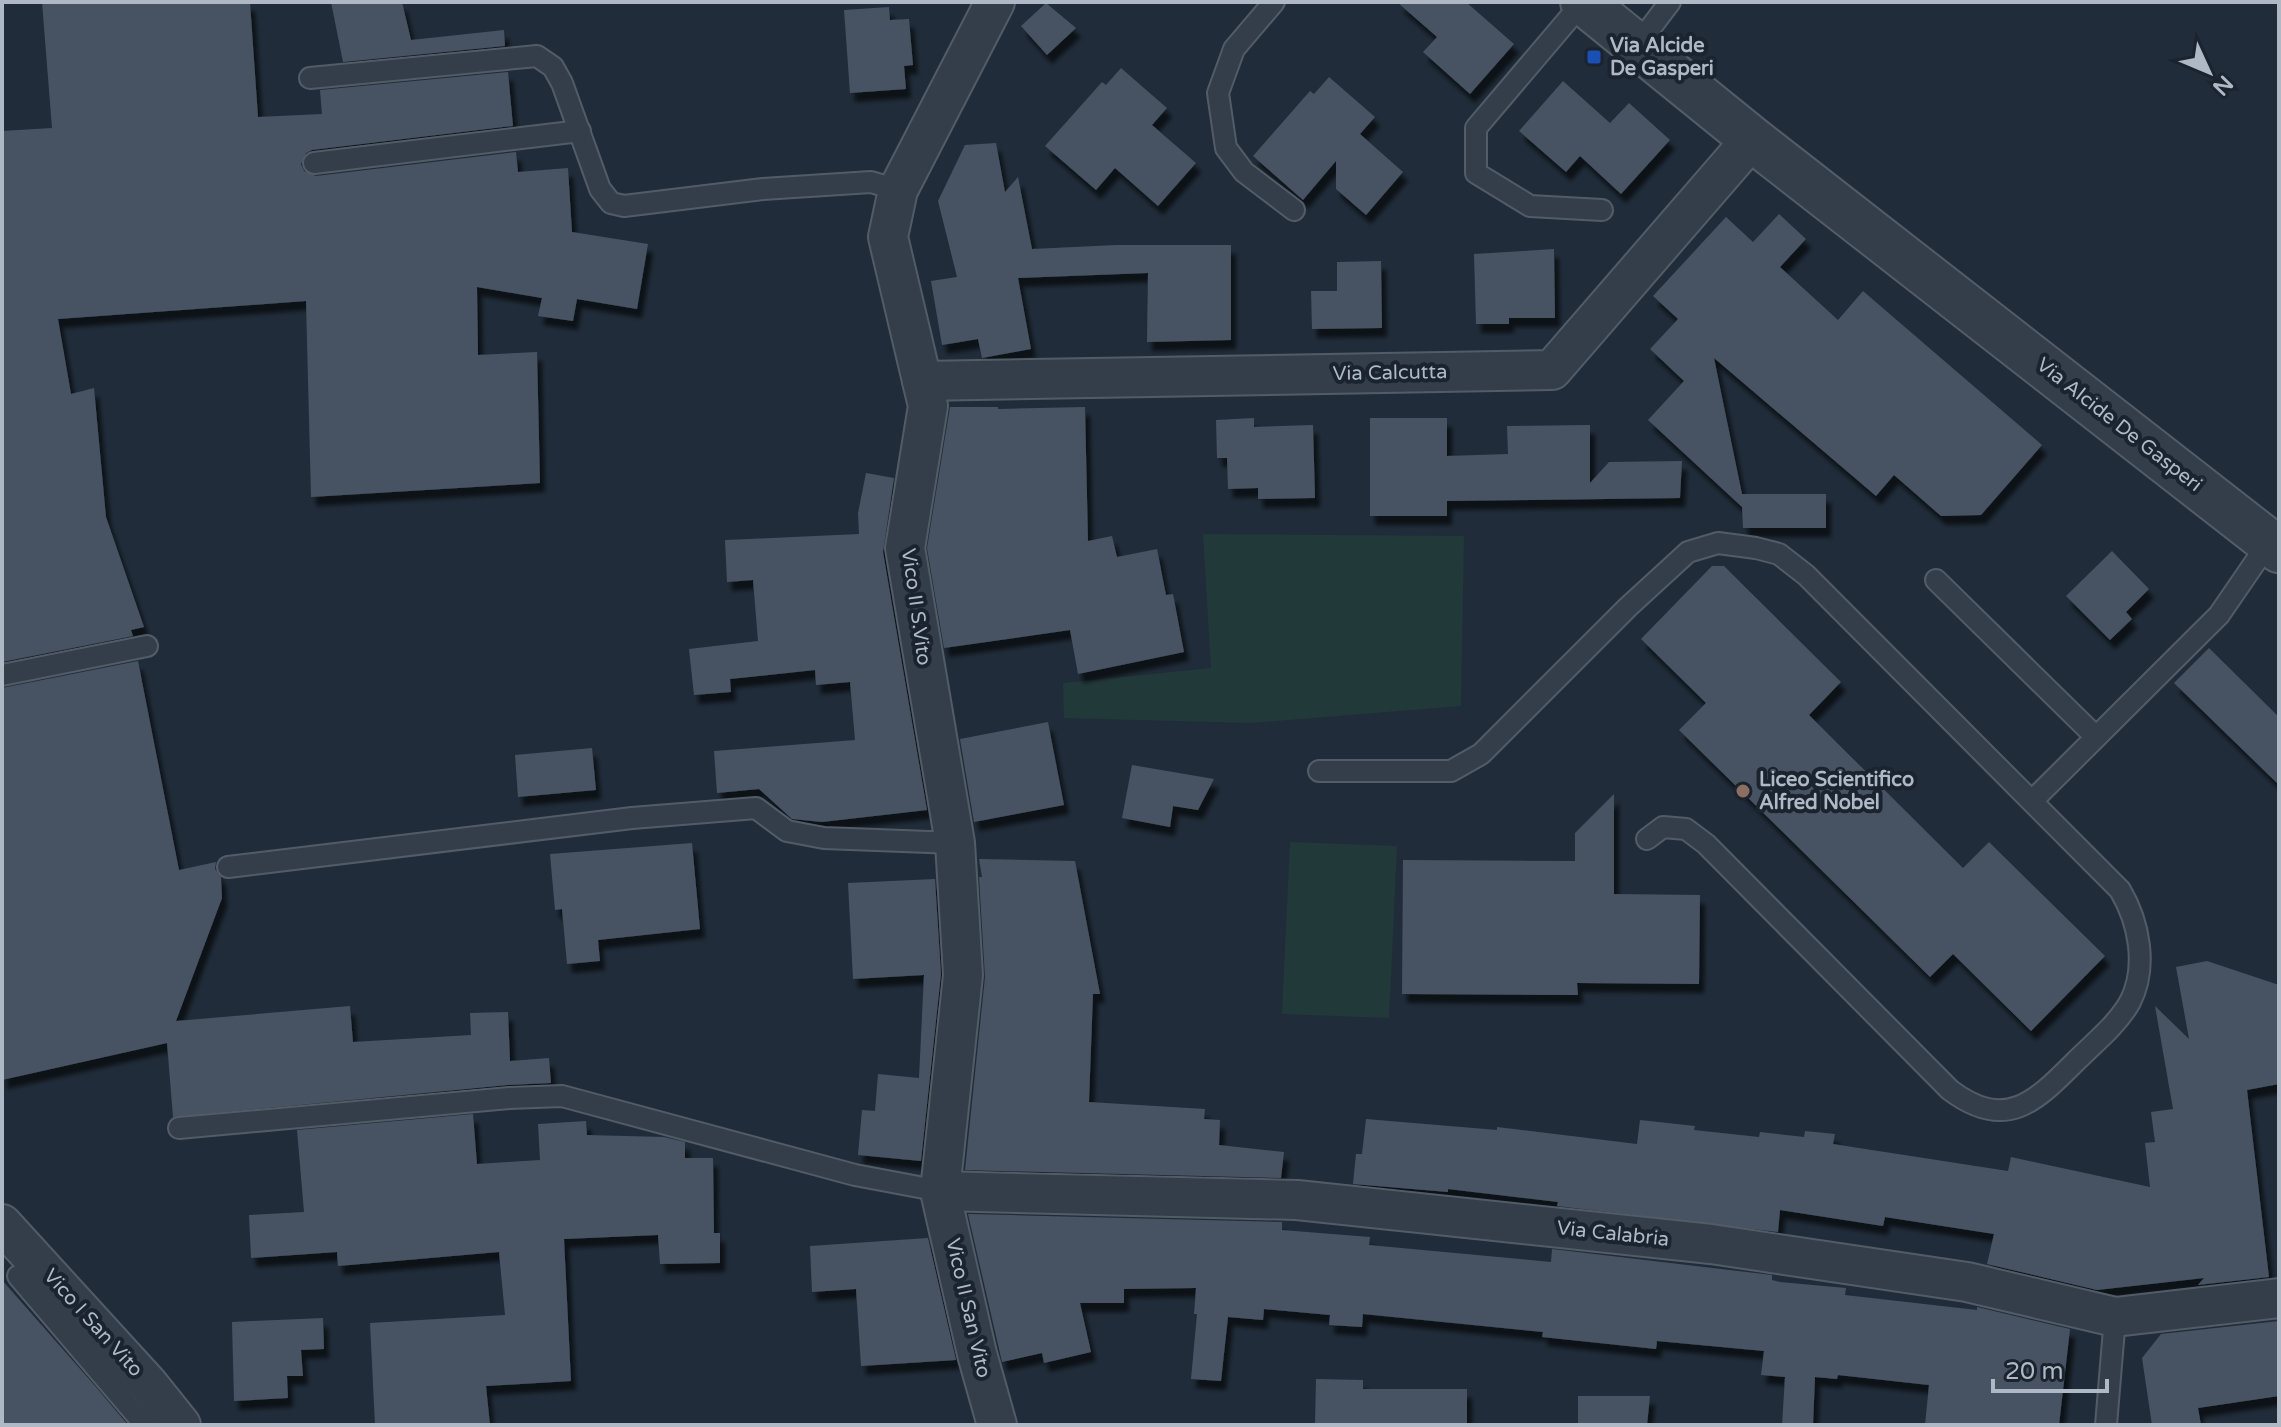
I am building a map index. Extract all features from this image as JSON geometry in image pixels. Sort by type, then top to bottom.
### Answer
[{"type":"street","name":"Vico II S.Vito","points":[[940,1191],[963,975],[955,843],[905,548],[928,406],[888,237],[898,190],[995,2]]},
{"type":"street","name":"Via Alcide De Gasperi","points":[[1583,2],[1752,139],[2274,546]]},
{"type":"street","name":"Via Calcutta","points":[[922,381],[1552,370],[1752,139]]},
{"type":"street","name":"Via Calabria","points":[[940,1191],[1297,1200],[1695,1242],[1967,1282],[2115,1317],[2279,1298]]},
{"type":"street","name":"Vico II San Vito","points":[[940,1191],[977,1354],[997,1425]]},
{"type":"street","name":"Vico I San Vito","points":[[6,1229],[149,1385],[181,1425]]},
{"type":"lane","points":[[1274,2],[1234,49],[1218,93],[1226,148],[1244,172],[1294,210]]},
{"type":"lane","points":[[1583,2],[1476,128],[1476,173],[1530,206],[1602,210]]},
{"type":"lane","points":[[1636,47],[1670,2]]},
{"type":"lane","points":[[310,78],[537,56],[553,67],[562,83],[600,189],[611,203],[624,206],[763,189],[871,182],[898,190]]},
{"type":"lane","points":[[314,163],[580,131]]},
{"type":"lane","points":[[1319,771],[1451,771],[1481,754],[1628,607],[1688,552],[1718,543],[1779,554],[1806,575],[2120,890],[2132,910],[2140,945],[2137,982],[2130,1001],[2115,1023],[2039,1097],[2016,1108],[1988,1111],[1969,1105],[1950,1090],[1706,844],[1686,829],[1663,827],[1647,839]]},
{"type":"lane","points":[[2032,801],[2219,615],[2274,546]]},
{"type":"lane","points":[[1936,580],[2096,737]]},
{"type":"lane","points":[[2,675],[147,646]]},
{"type":"lane","points":[[228,867],[632,818],[756,808],[787,831],[824,838],[955,843]]},
{"type":"lane","points":[[179,1128],[509,1098],[562,1096],[855,1175],[940,1191]]},
{"type":"lane","points":[[18,1276],[145,1425]]},
{"type":"lane","points":[[2106,1425],[2115,1317]]},
{"type":"green space","points":[[1203,534],[1464,536],[1461,706],[1250,723],[1064,718],[1063,683],[1211,668]]},
{"type":"green space","points":[[1290,842],[1397,846],[1389,1018],[1282,1014]]},
{"type":"building","points":[[42,2],[250,2],[258,117],[322,114],[320,90],[508,72],[513,126],[312,150],[306,153],[301,164],[304,171],[316,176],[516,152],[518,172],[568,168],[572,232],[648,244],[637,309],[577,299],[573,321],[538,316],[542,298],[477,287],[478,355],[537,352],[540,483],[311,497],[306,301],[58,319],[71,394],[94,388],[106,517],[144,627],[131,630],[133,636],[2,662],[2,131],[52,128]]},
{"type":"building","points":[[331,2],[402,2],[411,40],[504,30],[505,46],[343,62]]},
{"type":"building","points":[[1397,2],[1466,2],[1514,44],[1470,94],[1423,52],[1437,37]]},
{"type":"building","points":[[1046,3],[1076,28],[1047,55],[1021,26]]},
{"type":"building","points":[[889,7],[890,20],[909,19],[913,65],[904,66],[906,89],[850,93],[844,10]]},
{"type":"building","points":[[1121,68],[1167,108],[1152,125],[1196,163],[1158,206],[1115,168],[1096,190],[1045,146],[1102,82],[1106,85]]},
{"type":"building","points":[[1329,77],[1375,117],[1360,134],[1403,172],[1366,215],[1336,189],[1336,161],[1303,200],[1253,156],[1310,91],[1314,94]]},
{"type":"building","points":[[1563,81],[1610,123],[1629,103],[1670,140],[1621,194],[1580,156],[1566,172],[1519,131]]},
{"type":"building","points":[[996,143],[1005,192],[1018,177],[1032,249],[1231,245],[1231,340],[1147,342],[1148,273],[1018,278],[1031,349],[982,358],[978,339],[942,345],[931,281],[957,277],[938,201],[965,145]]},
{"type":"building","points":[[1779,214],[1806,239],[1780,267],[1838,320],[1863,291],[2042,445],[1981,515],[1941,516],[1894,475],[1876,496],[1714,358],[1742,494],[1826,494],[1826,528],[1743,528],[1742,507],[1648,420],[1684,381],[1650,349],[1678,319],[1653,296],[1726,217],[1753,242]]},
{"type":"building","points":[[1554,249],[1555,318],[1509,318],[1509,324],[1476,324],[1474,254]]},
{"type":"building","points":[[1381,261],[1382,328],[1312,329],[1311,291],[1337,291],[1337,262]]},
{"type":"building","points":[[950,407],[1085,407],[1088,541],[1112,536],[1117,557],[1157,549],[1166,595],[1173,594],[1184,652],[1078,674],[1070,630],[944,648],[927,548]]},
{"type":"building","points":[[1254,418],[1254,427],[1313,425],[1315,498],[1258,499],[1258,488],[1228,489],[1227,458],[1217,458],[1216,420]]},
{"type":"building","points":[[1370,418],[1447,418],[1447,456],[1508,454],[1507,426],[1590,425],[1590,483],[1609,462],[1682,461],[1680,498],[1447,501],[1447,516],[1370,516]]},
{"type":"building","points":[[866,473],[894,478],[883,552],[927,810],[822,822],[792,819],[759,789],[717,793],[714,751],[855,740],[850,682],[816,685],[815,670],[730,679],[731,692],[694,695],[689,649],[758,641],[753,580],[727,582],[725,540],[859,534],[858,513]]},
{"type":"building","points":[[2112,551],[2149,589],[2126,612],[2132,619],[2110,640],[2066,596]]},
{"type":"building","points":[[1712,566],[1724,566],[1841,682],[1809,715],[1963,868],[1989,842],[2105,956],[2031,1031],[1953,954],[1930,977],[1679,730],[1706,703],[1641,639]]},
{"type":"building","points":[[2209,648],[2279,717],[2279,785],[2174,683]]},
{"type":"building","points":[[138,661],[179,870],[216,862],[215,869],[221,877],[222,898],[176,1021],[350,1006],[353,1042],[471,1035],[470,1013],[508,1012],[510,1061],[549,1058],[551,1083],[173,1117],[167,1043],[2,1080],[2,688]]},
{"type":"building","points":[[1048,722],[1064,805],[974,822],[960,739]]},
{"type":"building","points":[[592,748],[596,790],[518,797],[515,755]]},
{"type":"building","points":[[1132,765],[1214,779],[1198,810],[1173,806],[1170,827],[1122,818]]},
{"type":"building","points":[[1614,794],[1614,894],[1700,895],[1699,984],[1577,983],[1578,995],[1402,994],[1403,860],[1575,861],[1575,833]]},
{"type":"building","points":[[692,843],[700,929],[598,940],[600,961],[567,964],[562,909],[555,910],[550,854]]},
{"type":"building","points":[[979,859],[1075,861],[1100,994],[1093,994],[1089,1102],[1205,1109],[1204,1119],[1220,1120],[1219,1145],[1284,1152],[1281,1178],[965,1170],[985,977]]},
{"type":"building","points":[[935,879],[941,974],[921,1161],[858,1155],[862,1110],[875,1111],[878,1074],[919,1078],[924,975],[853,979],[848,883]]},
{"type":"building","points":[[2207,961],[2279,985],[2279,1084],[2247,1090],[2269,1277],[2198,1285],[2204,1278],[2097,1290],[1987,1264],[1994,1234],[1885,1217],[1883,1226],[1780,1210],[1778,1232],[1557,1206],[1558,1202],[1448,1189],[1448,1192],[1353,1184],[1356,1154],[1362,1154],[1366,1119],[1497,1130],[1497,1127],[1637,1144],[1640,1120],[1759,1137],[1760,1132],[1804,1137],[1805,1131],[1835,1134],[1833,1144],[2008,1171],[2011,1157],[2150,1187],[2145,1143],[2155,1142],[2151,1112],[2173,1109],[2155,1006],[2189,1039],[2176,967]]},
{"type":"building","points":[[473,1114],[477,1164],[540,1160],[538,1124],[586,1121],[587,1135],[664,1137],[685,1142],[685,1158],[713,1158],[714,1233],[720,1233],[720,1263],[660,1264],[658,1235],[564,1239],[571,1381],[486,1386],[490,1425],[375,1425],[370,1323],[505,1315],[499,1252],[338,1266],[337,1252],[251,1258],[249,1215],[304,1212],[297,1130]]},
{"type":"building","points":[[968,1214],[1282,1222],[1282,1230],[1370,1237],[1369,1245],[1551,1262],[1552,1249],[1772,1275],[1772,1280],[1780,1282],[1846,1288],[1845,1295],[1977,1310],[1977,1307],[2070,1329],[2059,1425],[1925,1425],[1929,1385],[1838,1375],[1837,1379],[1815,1377],[1813,1425],[1782,1425],[1785,1377],[1761,1375],[1764,1351],[1657,1341],[1656,1349],[1542,1337],[1543,1332],[1363,1314],[1362,1327],[1329,1325],[1330,1315],[1264,1309],[1263,1320],[1228,1317],[1221,1381],[1191,1379],[1197,1314],[1194,1314],[1196,1288],[1124,1289],[1124,1303],[1080,1303],[1091,1352],[1044,1363],[1042,1353],[1002,1362]]},
{"type":"building","points":[[928,1238],[956,1360],[861,1366],[856,1289],[812,1292],[810,1246]]},
{"type":"building","points":[[2,1280],[96,1387],[128,1425],[2,1425]]},
{"type":"building","points":[[323,1318],[324,1349],[301,1350],[303,1376],[287,1376],[288,1398],[234,1401],[232,1322]]},
{"type":"building","points":[[2279,1321],[2279,1396],[2198,1408],[2201,1425],[2152,1425],[2142,1358],[2161,1334]]},
{"type":"building","points":[[1316,1379],[1363,1380],[1363,1389],[1467,1389],[1467,1425],[1315,1425]]},
{"type":"building","points":[[1578,1396],[1650,1396],[1647,1425],[1578,1425]]},
{"type":"place","name":"Via Alcide De Gasperi","points":[[1594,57]]},
{"type":"place","name":"Liceo Scientifico Alfred Nobel","points":[[1743,791]]}]
